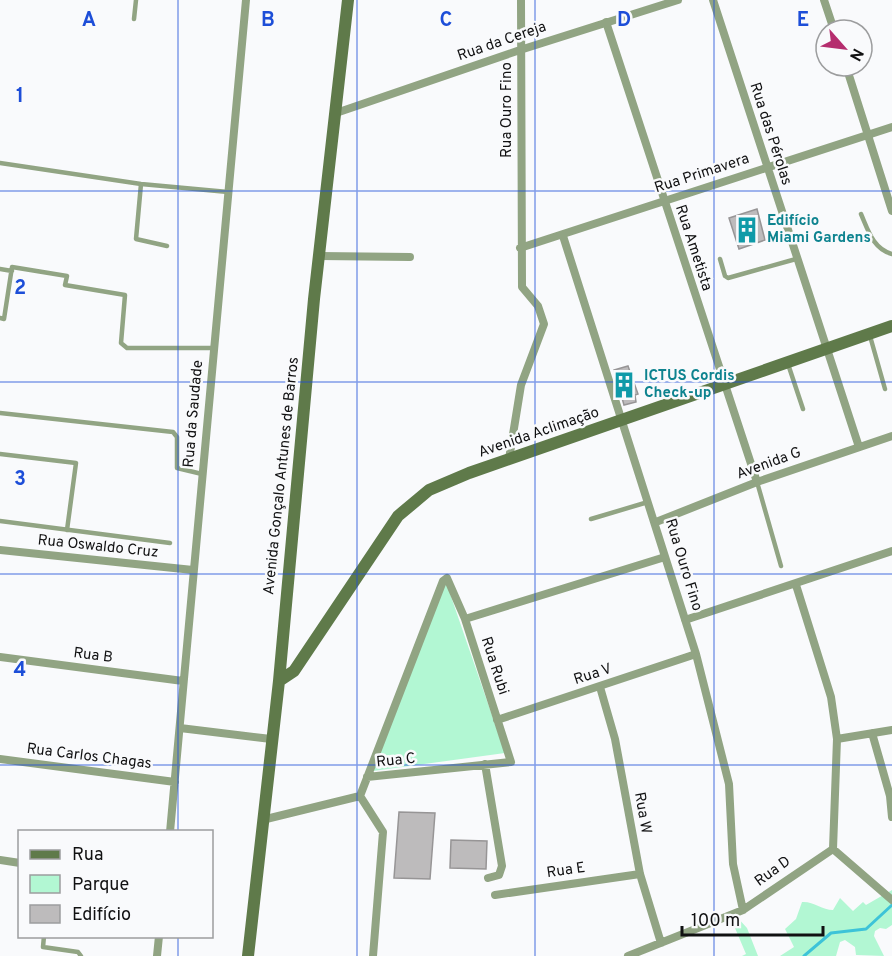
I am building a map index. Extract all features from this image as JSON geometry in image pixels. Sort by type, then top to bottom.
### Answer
[{"type":"main road","name":"Avenida Gonçalo Antunes de Barros","points":[[249,956],[348,0]]},
{"type":"main road","name":"Avenida Aclimação","points":[[279,681],[294,671],[398,516],[414,501],[446,481],[892,326]]},
{"type":"street","name":"Rua da Saudade","points":[[170,830],[246,0]]},
{"type":"street","name":"Rua Ouro Fino","points":[[509,459],[521,385],[544,324],[538,306],[522,287],[520,248],[521,0]]},
{"type":"street","name":"Rua da Cereja","points":[[336,113],[520,50],[678,0]]},
{"type":"street","name":"Rua das Pérolas","points":[[713,0],[796,260],[859,447]]},
{"type":"street","points":[[824,0],[830,18]]},
{"type":"street","name":"Rua Ametista","points":[[606,22],[757,482]]},
{"type":"street","points":[[850,78],[892,212]]},
{"type":"street","name":"Rua Primavera","points":[[520,248],[563,236],[663,200],[892,127]]},
{"type":"street","name":"Rua Ouro Fino","points":[[563,236],[656,522],[696,654],[729,784],[733,864],[743,910]]},
{"type":"street","points":[[320,256],[410,257]]},
{"type":"street","name":"Avenida G","points":[[656,522],[757,482],[892,436]]},
{"type":"street","name":"Rua Oswaldo Cruz","points":[[0,550],[193,570]]},
{"type":"street","points":[[685,620],[796,585],[892,551]]},
{"type":"street","points":[[465,619],[665,556]]},
{"type":"street","name":"Rua Rubi","points":[[367,777],[443,581],[449,579],[465,619],[511,762]]},
{"type":"street","points":[[796,585],[831,697],[837,739],[833,849],[892,900]]},
{"type":"street","name":"Rua V","points":[[497,720],[696,654]]},
{"type":"street","name":"Rua B","points":[[0,657],[183,681]]},
{"type":"street","name":"Rua W","points":[[600,687],[615,739],[640,874],[661,943]]},
{"type":"street","points":[[180,728],[271,739]]},
{"type":"street","points":[[837,739],[892,730]]},
{"type":"street","points":[[872,733],[890,796],[892,817]]},
{"type":"street","name":"Rua Carlos Chagas","points":[[0,759],[175,782]]},
{"type":"street","name":"Rua C","points":[[360,796],[367,777],[511,762]]},
{"type":"street","points":[[485,764],[502,866],[499,875],[488,878]]},
{"type":"street","points":[[262,820],[360,796],[382,832],[373,956]]},
{"type":"street","name":"Rua D","points":[[628,956],[743,910],[833,849]]},
{"type":"street","points":[[0,860],[18,863]]},
{"type":"street","name":"Rua E","points":[[495,895],[640,874]]},
{"type":"street","points":[[157,956],[159,938]]},
{"type":"lane","points":[[134,19],[136,0]]},
{"type":"lane","points":[[0,163],[141,184],[228,192]]},
{"type":"lane","points":[[141,184],[136,240],[167,246]]},
{"type":"lane","points":[[861,214],[875,243],[882,250],[892,254]]},
{"type":"lane","points":[[720,259],[725,276],[729,278],[796,260]]},
{"type":"lane","points":[[0,318],[4,319],[12,267],[67,276],[65,285],[125,295],[121,343],[127,348],[213,348]]},
{"type":"lane","points":[[0,269],[12,271]]},
{"type":"lane","points":[[0,287],[9,288]]},
{"type":"lane","points":[[869,334],[885,389]]},
{"type":"lane","points":[[787,361],[803,409]]},
{"type":"lane","points":[[0,413],[173,432],[177,437],[177,468],[202,474]]},
{"type":"lane","points":[[0,453],[76,462],[67,530]]},
{"type":"lane","points":[[757,482],[781,566]]},
{"type":"lane","points":[[591,519],[649,502]]},
{"type":"lane","points":[[0,521],[170,543]]},
{"type":"lane","points":[[44,938],[43,947],[78,952],[81,956]]},
{"type":"green space","points":[[446,582],[505,753],[373,771]]},
{"type":"green space","points":[[892,890],[892,925],[875,931],[874,936],[884,956],[856,955],[855,947],[845,940],[840,942],[836,956],[780,956],[794,947],[785,929],[796,919],[802,902],[833,910],[840,898],[853,911],[863,902],[866,905]]},
{"type":"green space","points":[[737,917],[747,928],[758,956],[742,956],[746,954],[732,921]]},
{"type":"building","name":"Edifício Miami Gardens","points":[[757,209],[765,240],[739,249],[729,218]]},
{"type":"building","name":"ICTUS Cordis Check-up","points":[[628,366],[638,394],[635,395],[636,402],[624,405],[614,370]]},
{"type":"building","points":[[399,812],[435,813],[430,879],[394,878]]},
{"type":"building","points":[[451,840],[487,841],[486,869],[450,868]]},
{"type":"waterway","points":[[804,956],[831,933],[866,929],[892,905]]},
{"type":"place","name":"Edifício Miami Gardens","points":[[747,230]]},
{"type":"place","name":"ICTUS Cordis Check-up","points":[[624,385]]}]
